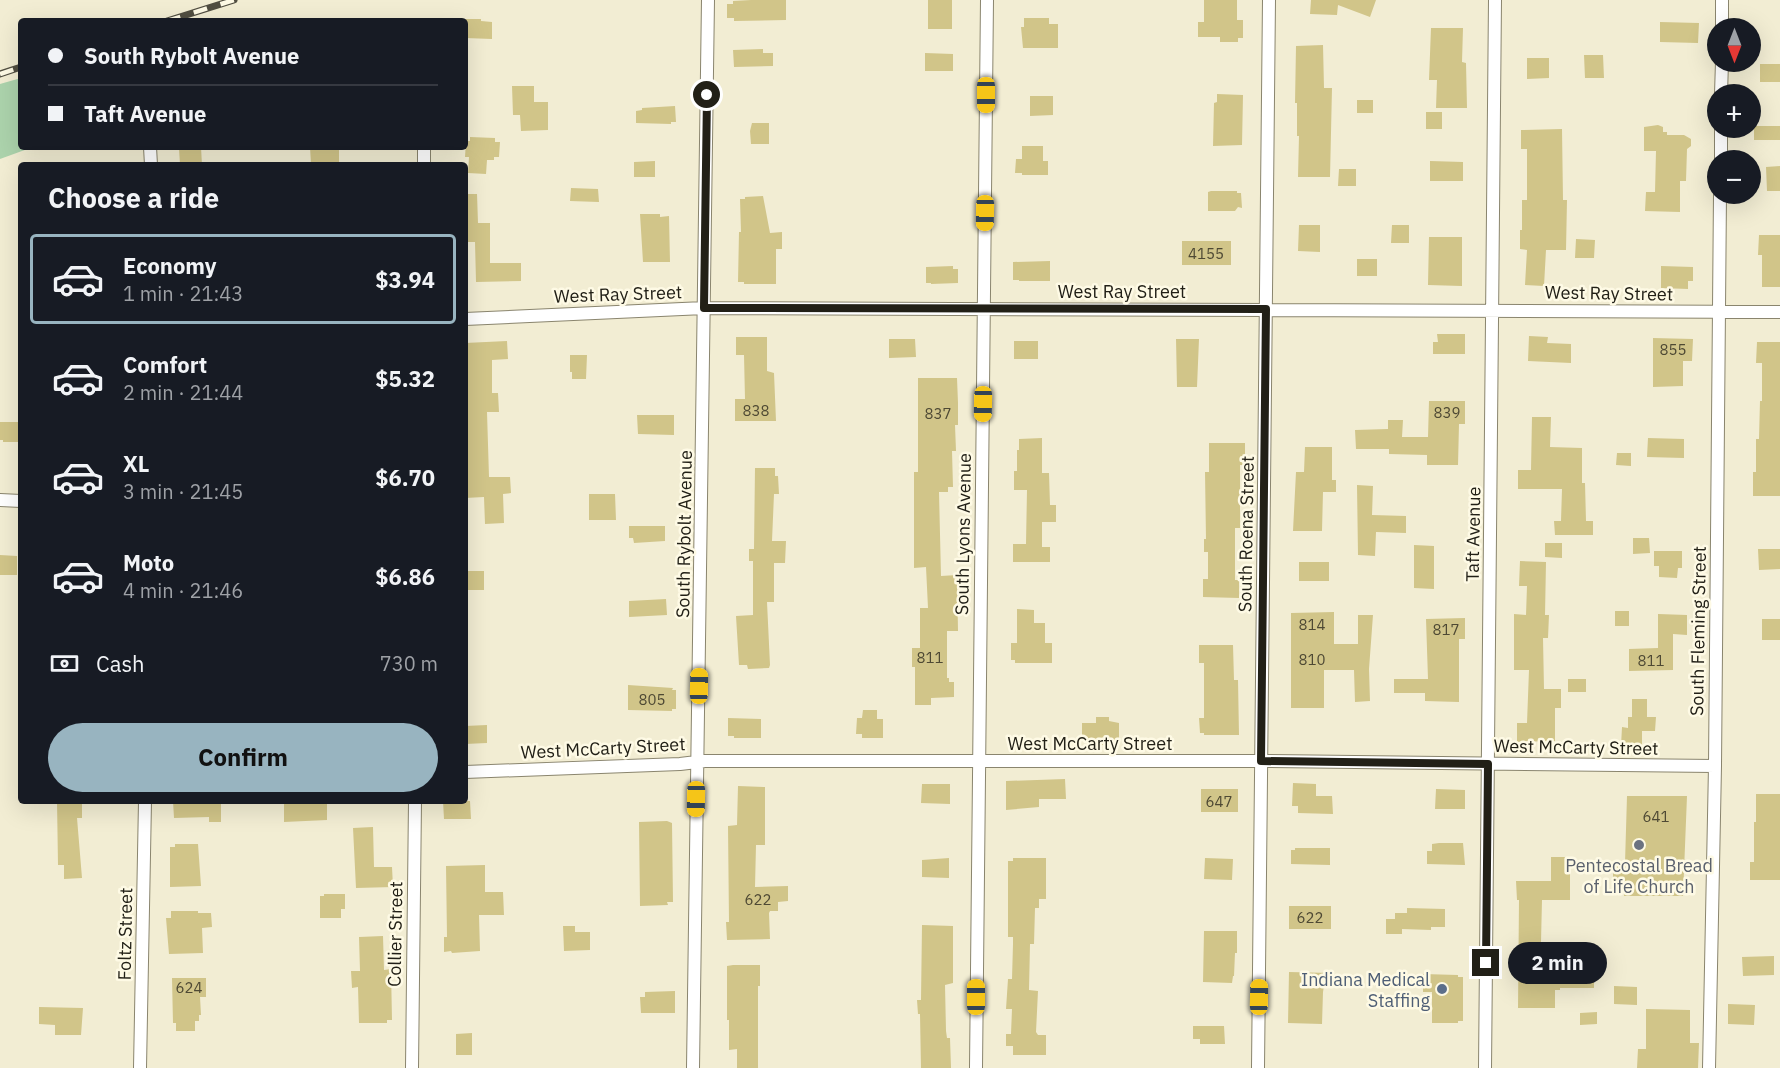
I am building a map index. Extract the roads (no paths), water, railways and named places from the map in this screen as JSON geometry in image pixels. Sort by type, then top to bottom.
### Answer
[{"type":"street","name":"South Rybolt Avenue","points":[[693,1068],[708,0]]},
{"type":"street","name":"South Lyons Avenue","points":[[976,1068],[987,0]]},
{"type":"street","name":"South Roena Street","points":[[1258,1068],[1269,0]]},
{"type":"street","name":"Taft Avenue","points":[[1485,1068],[1496,0]]},
{"type":"street","points":[[1722,0],[1722,18]]},
{"type":"street","name":"South Fleming Street","points":[[1709,1068],[1715,766],[1720,204]]},
{"type":"street","name":"West Ray Street","points":[[468,319],[704,308],[1780,312]]},
{"type":"street","points":[[0,500],[18,501]]},
{"type":"street","name":"West McCarty Street","points":[[468,772],[697,762],[1261,761],[1715,766]]},
{"type":"street","name":"Foltz Street","points":[[140,1068],[145,804]]},
{"type":"street","name":"Collier Street","points":[[412,1068],[414,804]]},
{"type":"railway","points":[[177,18],[234,0]]},
{"type":"railway","points":[[0,74],[18,68]]},
{"type":"place","name":"Pentecostal Bread of Life Church","points":[[1639,845]]},
{"type":"place","name":"Indiana Medical Staffing","points":[[1442,989]]}]
